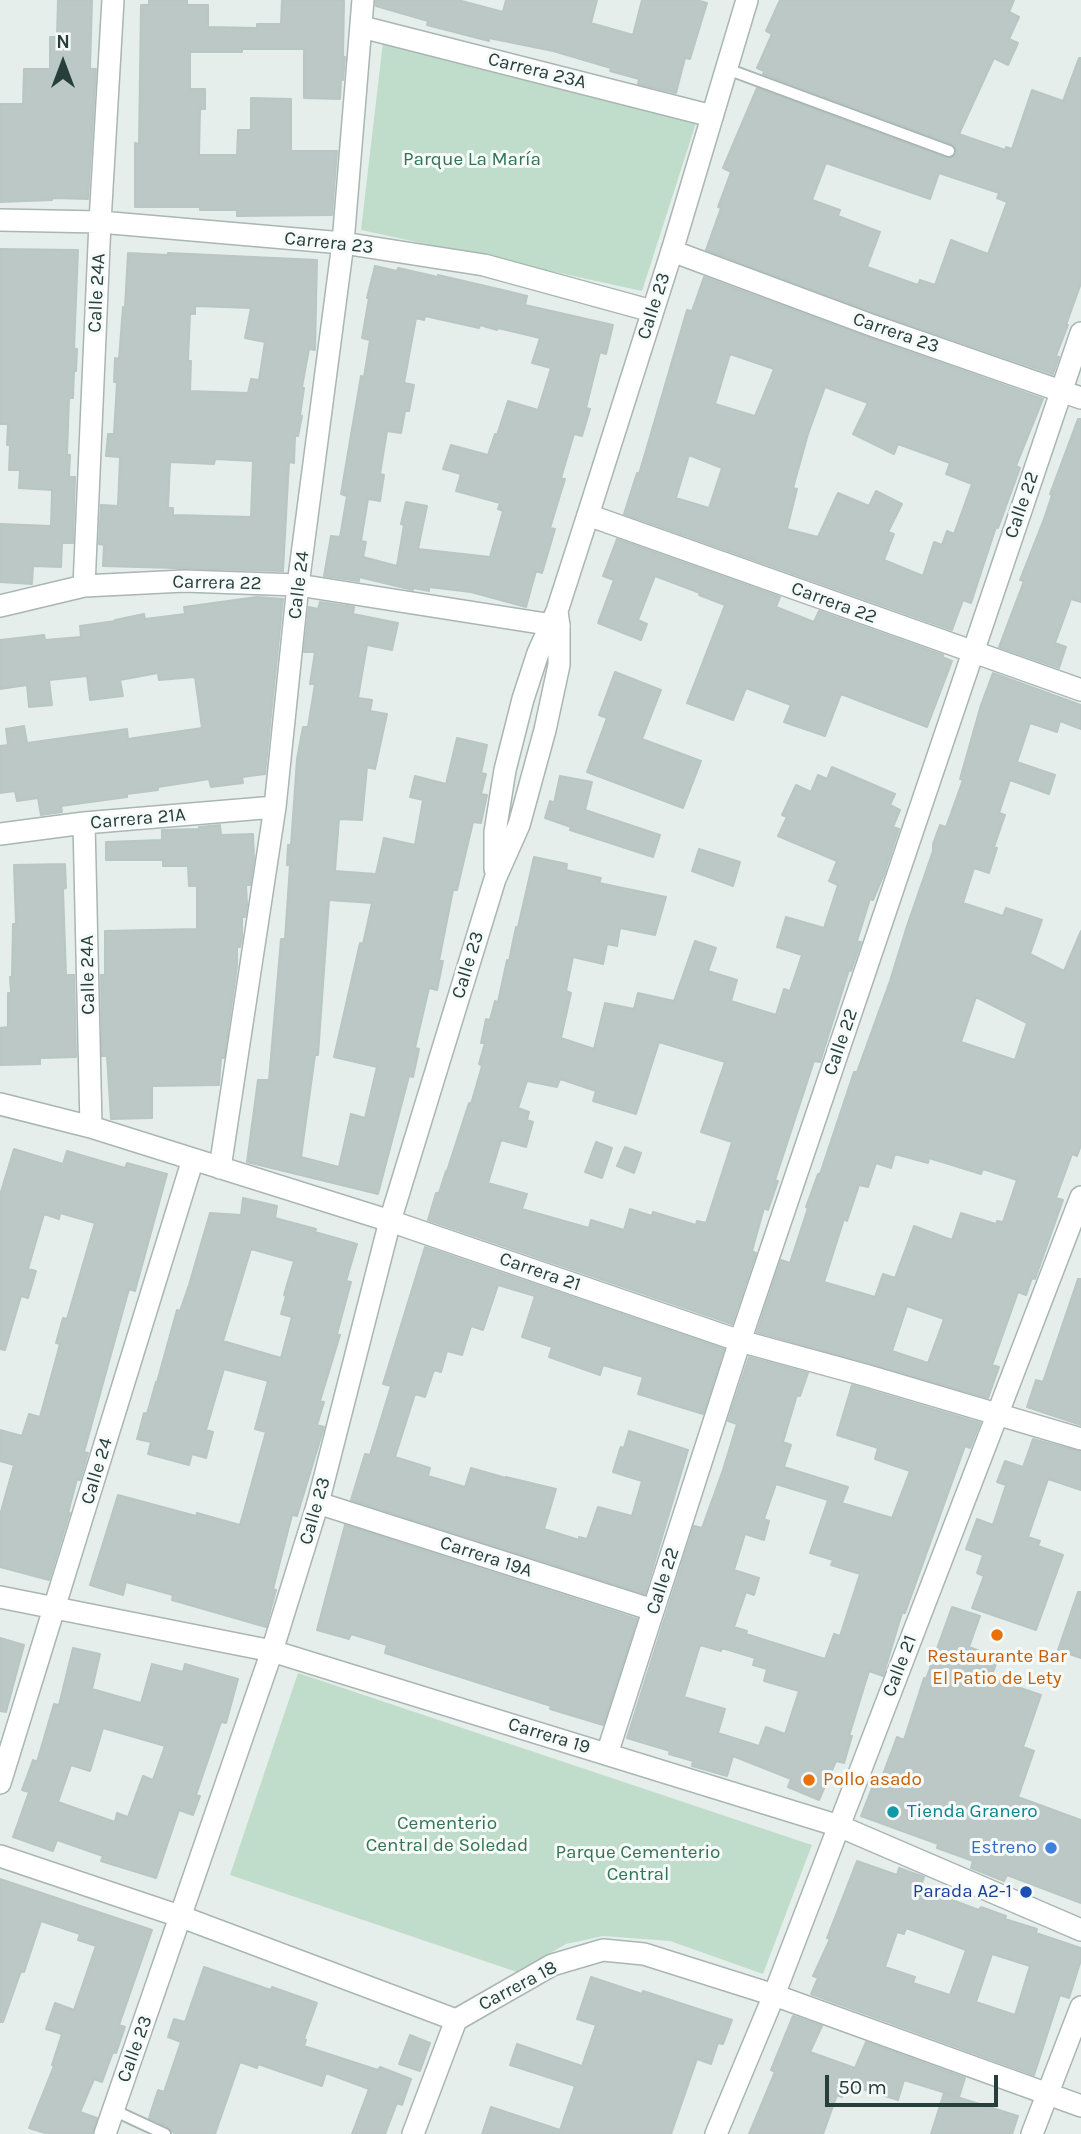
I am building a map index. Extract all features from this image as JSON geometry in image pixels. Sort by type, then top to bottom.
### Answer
[{"type":"street","name":"Calle 24A","points":[[84,586],[113,0]]},
{"type":"street","name":"Calle 24","points":[[220,1168],[275,807],[298,585],[343,243],[363,0]]},
{"type":"street","name":"Calle 23","points":[[495,879],[495,832],[505,770],[523,699],[538,653],[555,620],[673,251],[747,0]]},
{"type":"street","name":"Carrera 23A","points":[[362,27],[712,116]]},
{"type":"street","name":"Carrera 23","points":[[0,220],[100,222],[343,243],[484,265],[652,312]]},
{"type":"street","name":"Carrera 23","points":[[673,251],[1071,394]]},
{"type":"street","name":"Calle 22","points":[[607,1754],[740,1341],[972,653],[1071,394],[1081,333]]},
{"type":"street","name":"Carrera 22","points":[[588,515],[1081,690]]},
{"type":"street","name":"Carrera 22","points":[[0,607],[84,586],[184,580],[298,585],[555,620]]},
{"type":"street","name":"Calle 23","points":[[105,2134],[272,1651],[318,1503],[390,1221],[495,879],[519,825],[545,730],[559,665],[555,620]]},
{"type":"street","name":"Carrera 21A","points":[[0,834],[84,823],[275,807]]},
{"type":"street","name":"Calle 24A","points":[[84,823],[91,1127]]},
{"type":"street","name":"Carrera 21","points":[[1,1108],[91,1127],[390,1221],[740,1341],[1081,1439]]},
{"type":"street","name":"Calle 24","points":[[0,1783],[193,1159]]},
{"type":"street","name":"Calle 21","points":[[716,2134],[774,1995],[1081,1196]]},
{"type":"street","name":"Carrera 19A","points":[[318,1503],[653,1610]]},
{"type":"street","name":"Carrera 19","points":[[0,1597],[272,1651],[607,1754],[839,1826],[1081,1930]]},
{"type":"street","name":"Carrera 18","points":[[0,1856],[182,1917],[456,2020],[552,1965],[603,1950],[644,1954],[774,1995],[1081,2106]]},
{"type":"street","points":[[1032,2134],[1081,2007]]},
{"type":"street","points":[[413,2134],[456,2020]]},
{"type":"lane","points":[[727,69],[949,151]]},
{"type":"lane","points":[[113,2110],[165,2134]]},
{"type":"green space","name":"Parque La María","points":[[383,42],[696,123],[642,291],[361,230]]},
{"type":"green space","name":"Cementerio Central de Soledad","points":[[298,1673],[812,1845],[763,1974],[670,1941],[603,1936],[566,1944],[517,1972],[230,1875]]},
{"type":"building","points":[[58,0],[92,0],[90,69],[96,69],[88,199],[52,198],[0,202],[0,104],[23,104],[24,69],[50,69],[50,37],[57,37]]},
{"type":"building","points":[[149,0],[187,0],[187,5],[208,5],[208,27],[257,28],[257,24],[281,24],[282,0],[344,0],[345,57],[340,99],[304,98],[304,49],[190,52],[190,89],[205,89],[205,109],[200,109],[199,155],[237,155],[238,130],[251,130],[251,98],[291,99],[291,151],[337,151],[332,215],[237,216],[237,210],[135,207],[135,143],[139,144],[141,5],[149,5]]},
{"type":"building","points":[[376,0],[458,0],[503,12],[506,0],[597,0],[591,23],[633,35],[642,0],[696,0],[707,3],[690,59],[685,58],[676,93],[638,84],[639,79],[610,71],[611,68],[553,51],[489,38],[489,41],[427,25],[428,21],[376,6]]},
{"type":"building","points":[[780,0],[1014,0],[1009,12],[1019,17],[1009,39],[1018,43],[1008,65],[994,58],[959,134],[1005,150],[1006,147],[1012,149],[1032,90],[1063,101],[1081,58],[1081,283],[1056,356],[1059,357],[1053,374],[875,313],[706,250],[731,172],[723,168],[757,88],[946,158],[957,153],[952,144],[763,74],[764,71],[757,68],[772,34],[766,31]],"holes":[[[826,163],[930,199],[939,173],[999,193],[997,198],[1007,202],[988,254],[951,240],[935,285],[920,280],[918,285],[867,267],[880,232],[838,216],[840,210],[812,200]]]},
{"type":"building","points":[[0,249],[78,250],[74,349],[77,349],[76,371],[73,398],[69,398],[67,455],[70,455],[69,477],[75,477],[73,543],[62,543],[61,567],[33,566],[32,584],[0,582],[0,524],[51,526],[52,490],[19,488],[20,470],[9,470],[8,424],[0,424]]},
{"type":"building","points":[[128,253],[317,260],[315,350],[309,349],[302,387],[302,416],[298,436],[295,436],[294,463],[289,462],[283,571],[103,566],[104,545],[99,544],[101,505],[118,506],[120,457],[106,456],[108,434],[114,434],[117,382],[114,382],[115,358],[119,359]],"holes":[[[195,306],[251,308],[245,338],[265,342],[259,380],[251,379],[248,393],[190,391],[190,314],[195,314]],[[215,459],[253,461],[251,517],[173,515],[173,508],[168,508],[170,462],[214,464]]]},
{"type":"building","points":[[375,266],[397,271],[398,268],[527,296],[525,305],[613,325],[606,354],[600,352],[586,408],[590,409],[582,436],[574,434],[561,478],[565,479],[550,528],[555,529],[542,573],[536,571],[526,607],[471,592],[429,587],[429,591],[413,590],[359,577],[359,581],[324,576],[331,536],[340,537],[347,496],[341,494],[361,376],[364,377],[370,340],[362,338],[367,298]],"holes":[[[425,316],[479,328],[480,325],[540,338],[532,363],[551,368],[538,410],[508,401],[488,455],[451,445],[443,469],[461,474],[456,491],[500,503],[498,509],[503,511],[490,557],[418,549],[427,506],[406,502],[397,566],[363,557],[366,542],[361,541],[368,499],[380,501],[384,475],[380,474],[387,431],[401,433],[405,411],[409,411],[414,385],[404,383],[416,318],[424,320]]]},
{"type":"building","points":[[704,277],[1043,399],[1016,466],[1020,468],[998,528],[996,527],[971,603],[963,600],[952,630],[624,514],[637,473],[639,474],[687,310],[692,311]],"holes":[[[730,354],[774,369],[755,416],[715,404]],[[825,387],[868,403],[853,434],[894,454],[898,444],[950,463],[946,474],[972,484],[954,534],[947,531],[942,545],[934,542],[923,576],[884,560],[894,534],[888,532],[902,504],[876,491],[869,506],[838,493],[818,537],[787,529],[797,489],[793,488]],[[689,455],[722,468],[709,508],[676,498]]]},
{"type":"building","points":[[1078,419],[1081,419],[1081,602],[1071,599],[1055,643],[1066,647],[1059,668],[999,647]]},
{"type":"building","points":[[617,539],[780,597],[776,607],[814,622],[819,611],[943,655],[942,657],[952,661],[927,727],[841,694],[825,736],[784,722],[791,705],[746,688],[733,720],[687,703],[725,605],[655,576],[638,620],[647,624],[641,640],[598,623],[614,580],[603,576]]},
{"type":"building","points":[[257,597],[283,599],[265,774],[242,777],[243,783],[211,787],[209,779],[158,787],[158,790],[127,794],[127,797],[61,806],[62,812],[41,815],[38,798],[17,801],[15,791],[0,793],[0,746],[8,745],[6,729],[24,726],[27,743],[127,729],[128,739],[202,728],[195,677],[159,680],[158,673],[120,680],[123,696],[90,700],[87,676],[49,680],[52,705],[29,707],[27,685],[0,689],[0,640],[44,635],[45,640],[81,637],[80,626],[144,614],[145,619],[185,614],[184,607]]},
{"type":"building","points":[[320,602],[354,607],[353,614],[398,623],[392,650],[367,645],[358,698],[372,700],[370,711],[387,714],[375,769],[367,767],[362,820],[339,819],[335,871],[376,874],[384,838],[415,845],[423,800],[410,797],[415,776],[446,784],[457,738],[487,745],[481,773],[486,774],[481,794],[487,795],[481,823],[473,822],[457,890],[453,890],[439,961],[443,961],[437,990],[429,988],[415,1048],[419,1049],[413,1077],[409,1076],[378,1194],[247,1162],[258,1080],[269,1080],[281,939],[285,939],[290,865],[287,865],[288,845],[291,845],[297,759],[303,727],[308,727],[315,684],[310,684],[315,652],[304,652],[309,607],[318,609]],"holes":[[[329,900],[372,903],[334,1057],[377,1067],[365,1118],[351,1114],[339,1167],[301,1157],[315,1055],[318,1055]]]},
{"type":"building","points":[[615,672],[661,690],[642,739],[701,761],[683,808],[587,772],[607,718],[599,715]]},
{"type":"building","points":[[993,673],[1081,705],[1081,729],[1060,721],[1057,732],[1030,723],[1017,762],[1055,775],[1049,794],[1010,780],[999,813],[1005,815],[989,873],[974,868],[963,903],[1003,916],[1006,908],[1042,920],[1030,954],[1064,971],[1081,931],[1081,1145],[1077,1156],[1072,1154],[1056,1198],[1063,1200],[1035,1279],[1032,1278],[1026,1295],[1018,1292],[992,1365],[999,1367],[988,1398],[757,1332],[781,1260],[790,1263],[808,1208],[806,1207],[890,981],[933,844],[940,825],[946,827],[963,780],[960,779]],"holes":[[[976,997],[1027,1023],[1015,1060],[961,1042]],[[895,1154],[928,1163],[929,1158],[981,1174],[983,1169],[1017,1180],[1003,1222],[997,1221],[996,1224],[961,1213],[952,1240],[914,1226],[895,1278],[883,1274],[875,1297],[824,1282],[844,1219],[847,1221],[859,1185],[868,1187],[876,1163],[891,1168]],[[907,1306],[944,1319],[928,1363],[892,1351]]]},
{"type":"building","points":[[832,767],[895,794],[890,805],[900,810],[893,827],[899,829],[884,874],[873,900],[870,899],[857,941],[861,942],[851,971],[849,970],[820,1062],[814,1061],[775,1180],[778,1181],[768,1210],[764,1208],[752,1251],[756,1253],[732,1324],[428,1220],[469,1103],[471,1104],[482,1066],[479,1064],[485,1043],[481,1043],[486,1019],[490,1020],[495,1001],[498,1002],[534,857],[567,864],[566,870],[601,878],[599,883],[666,897],[655,935],[620,928],[617,946],[607,944],[603,964],[573,957],[566,991],[571,993],[561,1038],[594,1049],[605,1003],[634,1009],[638,993],[674,1001],[695,941],[716,948],[708,971],[737,980],[731,1001],[776,1015],[784,989],[790,991],[802,955],[777,947],[786,917],[824,928],[838,885],[829,881],[837,861],[778,836],[787,817],[782,815],[796,785],[811,792],[818,775],[827,779]],"holes":[[[659,1042],[725,1062],[701,1132],[732,1142],[706,1223],[697,1221],[696,1225],[653,1212],[652,1216],[630,1209],[624,1230],[591,1220],[589,1228],[522,1209],[527,1194],[488,1183],[501,1140],[526,1147],[533,1122],[527,1120],[529,1112],[518,1108],[527,1081],[557,1087],[560,1079],[596,1091],[593,1101],[636,1114]]]},
{"type":"building","points":[[560,776],[592,782],[585,810],[660,835],[653,857],[570,830],[571,827],[545,818],[550,801],[554,803]]},
{"type":"building","points":[[220,825],[221,835],[253,834],[254,859],[250,885],[246,885],[247,905],[245,917],[242,917],[240,947],[237,947],[237,966],[219,1085],[152,1086],[152,1118],[111,1119],[107,1056],[102,1056],[101,975],[105,975],[105,931],[197,929],[197,886],[189,886],[188,866],[163,866],[163,860],[106,860],[106,842],[162,840],[162,830],[199,829]]},
{"type":"building","points":[[699,849],[740,862],[733,886],[692,871]]},
{"type":"building","points":[[65,864],[66,888],[63,889],[66,975],[74,975],[76,1057],[40,1058],[40,1064],[0,1065],[0,1028],[8,1027],[13,924],[16,924],[14,865]]},
{"type":"building","points":[[596,1142],[612,1148],[602,1178],[585,1172]]},
{"type":"building","points":[[625,1147],[641,1153],[634,1173],[617,1166]]},
{"type":"building","points":[[14,1149],[63,1164],[67,1151],[125,1168],[127,1163],[167,1174],[135,1291],[129,1289],[84,1452],[88,1453],[80,1480],[77,1479],[70,1513],[49,1580],[0,1567],[0,1515],[14,1465],[0,1461],[0,1430],[22,1436],[29,1414],[40,1417],[60,1344],[56,1343],[63,1318],[67,1319],[95,1223],[60,1213],[59,1219],[44,1214],[28,1269],[36,1271],[28,1298],[21,1296],[5,1350],[0,1349],[0,1195]]},
{"type":"building","points":[[243,1198],[277,1206],[275,1218],[357,1244],[346,1281],[351,1282],[337,1334],[340,1335],[320,1401],[324,1402],[317,1425],[324,1427],[297,1516],[292,1515],[266,1627],[172,1600],[173,1595],[126,1582],[123,1595],[90,1585],[118,1495],[240,1525],[266,1432],[255,1429],[268,1381],[224,1369],[206,1430],[213,1432],[206,1458],[192,1454],[189,1465],[148,1454],[151,1442],[137,1439],[157,1382],[177,1310],[180,1311],[189,1285],[210,1213],[241,1215]],"holes":[[[251,1249],[294,1261],[281,1314],[292,1317],[281,1358],[223,1341]]]},
{"type":"building","points":[[425,1247],[724,1349],[703,1414],[638,1394],[643,1377],[603,1365],[600,1375],[549,1357],[552,1347],[522,1337],[535,1296],[498,1285],[483,1330],[471,1326],[462,1355],[447,1351],[441,1372],[434,1370],[425,1397],[415,1394],[395,1457],[430,1468],[428,1476],[465,1487],[471,1468],[556,1489],[544,1529],[579,1540],[579,1537],[587,1539],[598,1507],[632,1516],[642,1481],[613,1472],[629,1431],[688,1450],[645,1594],[351,1500],[365,1454],[370,1455],[391,1386],[383,1384]]},
{"type":"building","points":[[1078,1279],[1081,1279],[1081,1425],[1027,1407],[1036,1380],[1043,1382]]},
{"type":"building","points":[[749,1357],[808,1373],[800,1396],[797,1395],[783,1442],[791,1445],[784,1467],[848,1487],[842,1503],[892,1518],[910,1471],[875,1459],[878,1448],[837,1435],[852,1385],[980,1423],[970,1448],[965,1446],[905,1613],[902,1613],[883,1676],[869,1671],[849,1736],[852,1736],[844,1763],[836,1761],[819,1800],[788,1787],[791,1779],[733,1756],[727,1776],[692,1766],[693,1761],[669,1754],[670,1751],[627,1738],[694,1526],[702,1528],[723,1470],[737,1424],[728,1421]],"holes":[[[776,1484],[828,1500],[810,1553],[833,1560],[831,1565],[860,1574],[840,1636],[834,1634],[825,1659],[746,1634],[747,1631],[734,1627],[746,1592],[754,1595],[759,1578],[734,1570],[745,1534],[764,1540],[769,1521],[764,1519]],[[700,1645],[721,1651],[722,1648],[755,1658],[753,1665],[767,1669],[764,1681],[799,1691],[785,1734],[766,1727],[759,1746],[718,1733],[725,1709],[684,1697]]]},
{"type":"building","points":[[1033,1439],[1081,1452],[1081,1490],[1048,1479],[1028,1537],[1040,1541],[1038,1546],[1063,1555],[1036,1630],[972,1608],[984,1576],[977,1573],[983,1555],[966,1549],[977,1519],[993,1525],[1006,1485],[997,1482],[1005,1461],[1023,1467]]},
{"type":"building","points":[[345,1525],[637,1619],[603,1725],[385,1653],[387,1645],[351,1634],[349,1639],[317,1630]]},
{"type":"building","points":[[1078,1592],[1081,1592],[1081,1658],[1058,1650]]},
{"type":"building","points":[[952,1607],[980,1616],[969,1647],[998,1658],[991,1678],[1041,1695],[1023,1747],[1034,1751],[1018,1797],[1081,1820],[1081,1903],[1007,1875],[1004,1881],[971,1868],[973,1861],[937,1848],[938,1844],[861,1816],[872,1788],[877,1790],[897,1737],[904,1740],[924,1678],[926,1679]]},
{"type":"building","points":[[0,1638],[24,1645],[6,1712],[0,1711]]},
{"type":"building","points":[[73,1648],[100,1654],[92,1689],[141,1703],[152,1664],[183,1672],[185,1664],[238,1679],[226,1723],[221,1722],[196,1795],[200,1796],[193,1815],[179,1810],[156,1878],[101,1861],[103,1856],[57,1840],[53,1851],[13,1837],[29,1792],[22,1790],[33,1760],[37,1762],[54,1704],[59,1705]],"holes":[[[103,1728],[165,1746],[153,1780],[143,1776],[128,1817],[117,1813],[115,1822],[58,1802],[71,1765],[90,1771]]]},
{"type":"building","points":[[857,1861],[897,1875],[899,1868],[924,1877],[920,1888],[979,1910],[981,1907],[1006,1916],[1005,1919],[1037,1929],[1036,1933],[1081,1948],[1081,1960],[1069,1998],[1060,1995],[1034,2075],[811,1994],[818,1978],[813,1976],[830,1939],[827,1938]],"holes":[[[906,1928],[966,1950],[950,1995],[913,1983],[915,1977],[885,1967],[897,1932],[904,1934]],[[992,1954],[1030,1966],[1015,2015],[976,2002]]]},
{"type":"building","points":[[0,1879],[152,1930],[119,2025],[125,2027],[116,2053],[113,2052],[102,2082],[94,2079],[80,2112],[97,2118],[92,2134],[48,2134],[29,2128],[54,2066],[52,2065],[62,2034],[46,2029],[55,2003],[74,2010],[96,1946],[78,1940],[80,1934],[41,1921],[24,1972],[21,1971],[3,2022],[0,2022]]},
{"type":"building","points":[[204,1967],[317,2003],[304,2046],[378,2070],[380,2067],[411,2079],[402,2105],[397,2103],[385,2134],[352,2134],[369,2089],[326,2073],[322,2086],[258,2064],[257,2068],[240,2062],[215,2134],[175,2134],[168,2127],[149,2118],[158,2090],[164,2092],[181,2042],[168,2037],[174,2019],[185,2022]]},
{"type":"building","points":[[591,1977],[732,2020],[723,2044],[718,2043],[711,2064],[697,2059],[671,2134],[482,2134],[491,2107],[560,2130],[575,2086],[510,2065],[517,2044],[582,2066],[596,2025],[577,2019]]},
{"type":"building","points":[[793,2016],[822,2026],[810,2052],[855,2068],[866,2042],[965,2078],[959,2097],[904,2080],[898,2100],[846,2084],[842,2097],[837,2095],[823,2134],[749,2134],[775,2072],[771,2070]]},
{"type":"building","points":[[410,2035],[430,2043],[420,2071],[399,2064]]},
{"type":"building","points":[[944,2093],[1018,2116],[1012,2134],[931,2134]]},
{"type":"place","name":"Restaurante Bar El Patio de Lety","points":[[997,1635]]},
{"type":"place","name":"Pollo asado","points":[[809,1780]]},
{"type":"place","name":"Tienda Granero","points":[[893,1812]]},
{"type":"place","name":"Estreno","points":[[1051,1848]]},
{"type":"place","name":"Parada A2-1","points":[[1026,1892]]},
{"type":"park label","name":"Parque Cementerio Central","points":[[638,1864]]}]
